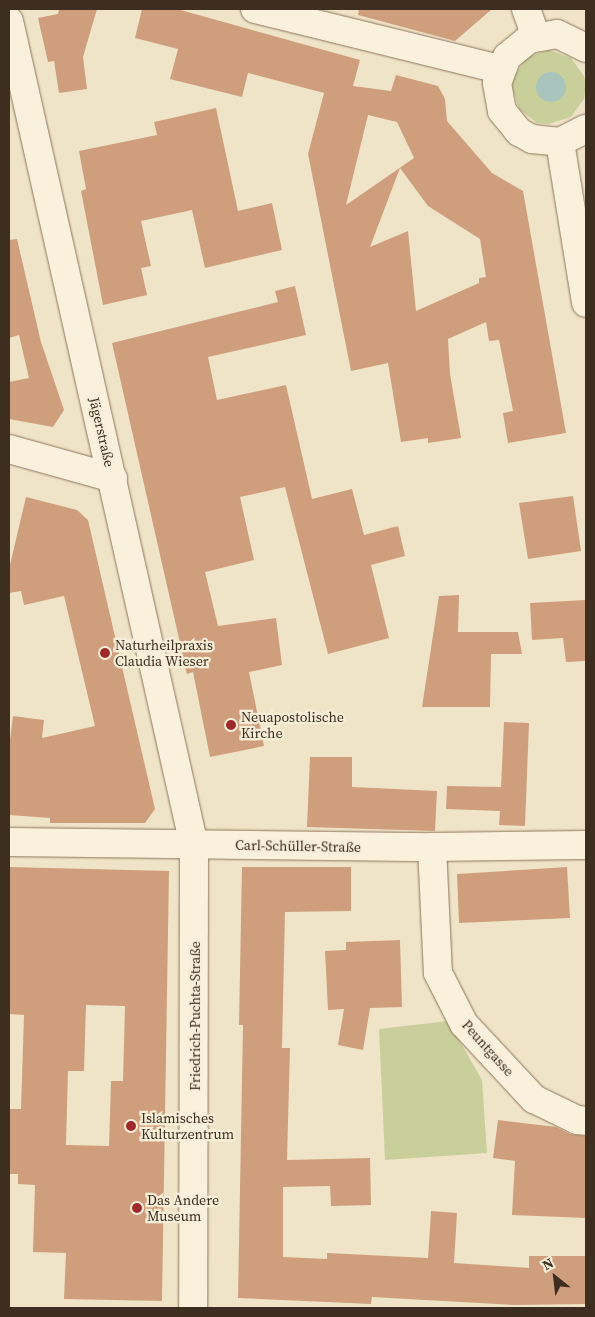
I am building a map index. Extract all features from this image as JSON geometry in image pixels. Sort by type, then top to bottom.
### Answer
[{"type":"street","points":[[255,9],[500,69]]},
{"type":"street","points":[[526,9],[536,37]]},
{"type":"street","name":"Jägerstraße","points":[[9,21],[194,844]]},
{"type":"street","points":[[585,44],[557,34],[536,37],[517,47],[500,69],[497,97],[509,123],[532,139],[560,142],[586,129]]},
{"type":"street","points":[[560,142],[586,303]]},
{"type":"street","points":[[9,449],[113,478]]},
{"type":"street","name":"Carl-Schüller-Straße","points":[[9,842],[432,848],[586,845]]},
{"type":"street","name":"Friedrich-Puchta-Straße","points":[[193,1308],[194,844]]},
{"type":"street","name":"Peuntgasse","points":[[432,848],[438,973],[464,1024],[534,1099],[577,1120],[586,1121]]},
{"type":"green space","points":[[549,50],[571,58],[584,76],[586,87],[584,99],[571,117],[549,124],[537,123],[519,109],[512,87],[514,76],[527,57]]},
{"type":"green space","points":[[448,1021],[482,1080],[487,1153],[385,1160],[379,1029]]},
{"type":"water","points":[[551,72],[562,76],[566,87],[562,98],[551,102],[540,98],[536,87],[540,76]]},
{"type":"building","points":[[59,9],[97,9],[83,57],[87,89],[59,93],[54,61],[48,62],[38,18],[58,14]]},
{"type":"building","points":[[142,9],[177,9],[360,60],[353,86],[391,91],[396,75],[438,86],[445,99],[447,121],[492,173],[523,191],[566,433],[508,443],[503,413],[513,411],[499,340],[489,341],[486,322],[448,339],[450,374],[461,438],[428,443],[428,438],[401,442],[388,363],[351,371],[308,154],[324,93],[248,73],[242,97],[170,79],[178,49],[135,38]],"holes":[[[368,115],[397,122],[414,158],[346,205]],[[400,168],[428,206],[480,239],[486,277],[479,278],[479,283],[416,311],[408,231],[370,247]]]},
{"type":"building","points":[[359,9],[492,9],[455,41],[358,15]]},
{"type":"building","points":[[216,108],[238,211],[272,203],[282,250],[205,268],[192,210],[141,221],[151,266],[141,268],[147,295],[103,305],[81,191],[86,189],[79,151],[157,135],[154,122]]},
{"type":"building","points":[[17,239],[41,342],[64,410],[53,427],[9,419],[9,382],[29,378],[19,335],[9,338],[9,240]]},
{"type":"building","points":[[295,286],[306,335],[208,357],[217,400],[286,385],[312,499],[352,489],[364,535],[398,526],[405,556],[371,565],[389,638],[328,654],[285,487],[240,497],[254,560],[205,572],[218,626],[276,618],[282,665],[249,672],[264,746],[210,757],[193,672],[187,674],[112,343],[278,302],[275,291]]},
{"type":"building","points":[[573,496],[581,551],[528,559],[519,503]]},
{"type":"building","points":[[26,497],[77,510],[88,520],[155,809],[145,823],[50,823],[50,818],[9,815],[9,747],[13,716],[44,720],[42,738],[95,726],[64,596],[24,605],[21,591],[9,593],[9,569]]},
{"type":"building","points":[[459,595],[458,632],[518,632],[522,654],[491,654],[490,707],[422,707],[439,596]]},
{"type":"building","points":[[586,600],[586,661],[566,662],[563,638],[532,640],[530,603]]},
{"type":"building","points":[[504,722],[529,723],[525,826],[499,825],[500,811],[446,809],[447,786],[501,787]]},
{"type":"building","points":[[310,757],[352,757],[352,787],[437,791],[435,831],[307,827]]},
{"type":"building","points":[[9,867],[169,871],[162,1301],[64,1299],[66,1253],[33,1252],[35,1185],[18,1184],[18,1174],[9,1174],[9,1109],[21,1109],[24,1015],[9,1014]],"holes":[[[86,1005],[125,1006],[123,1081],[111,1081],[109,1146],[66,1145],[68,1071],[84,1071]]]},
{"type":"building","points":[[242,867],[351,867],[351,911],[285,912],[282,1048],[290,1048],[287,1160],[370,1158],[371,1205],[331,1206],[330,1186],[283,1187],[283,1257],[327,1259],[327,1253],[428,1258],[431,1211],[457,1213],[454,1263],[529,1268],[529,1256],[586,1256],[586,1304],[514,1305],[372,1297],[371,1304],[238,1298],[243,1025],[239,1025]]},
{"type":"building","points":[[567,867],[570,918],[459,923],[457,874]]},
{"type":"building","points":[[400,940],[402,1007],[370,1008],[363,1050],[338,1045],[344,1009],[328,1010],[325,951],[346,950],[346,942]]},
{"type":"building","points":[[498,1120],[556,1127],[570,1134],[586,1136],[586,1218],[512,1215],[515,1161],[493,1158]]},
{"type":"place","name":"Naturheilpraxis Claudia Wieser","points":[[105,653]]},
{"type":"place","name":"Neuapostolische Kirche","points":[[231,725]]},
{"type":"place","name":"Islamisches Kulturzentrum","points":[[131,1126]]},
{"type":"place","name":"Das Andere Museum","points":[[137,1208]]}]
